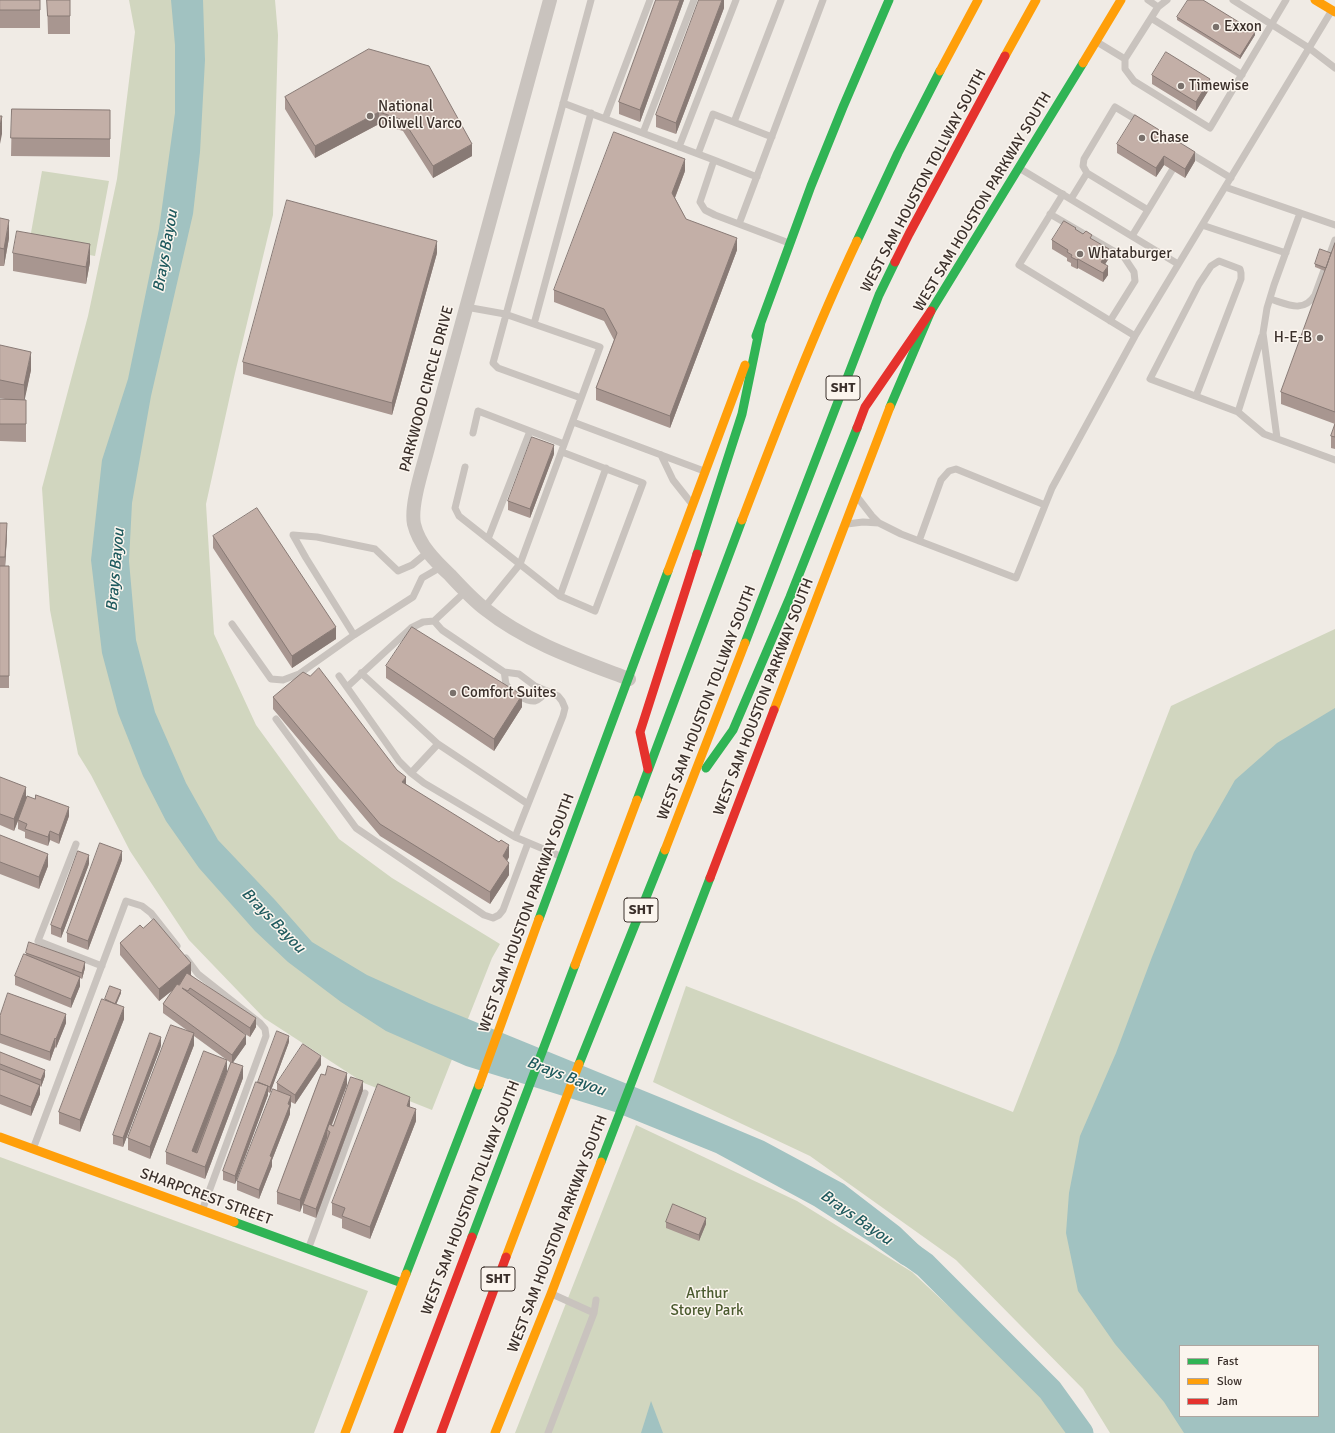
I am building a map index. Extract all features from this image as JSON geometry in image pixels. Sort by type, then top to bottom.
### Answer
[{"type":"main road","name":"WEST SAM HOUSTON PARKWAY SOUTH","points":[[345,1433],[475,1095],[509,999],[706,472],[789,244],[843,107],[889,0]]},
{"type":"main road","name":"WEST SAM HOUSTON TOLLWAY SOUTH","points":[[398,1433],[763,463],[820,323],[887,175],[937,75],[978,0]]},
{"type":"main road","name":"WEST SAM HOUSTON TOLLWAY SOUTH","points":[[441,1433],[594,1027],[688,793],[879,295],[909,234],[1036,0]]},
{"type":"main road","name":"WEST SAM HOUSTON PARKWAY SOUTH","points":[[495,1433],[551,1294],[856,495],[886,418],[931,311],[1120,0]]},
{"type":"main road","points":[[1315,0],[1333,11]]},
{"type":"main road","points":[[688,793],[733,730],[790,597],[865,407],[931,311]]},
{"type":"main road","points":[[648,769],[640,732],[742,414],[761,322]]},
{"type":"main road","name":"SHARPCREST STREET","points":[[0,1138],[402,1283]]},
{"type":"street","name":"PARKWOOD CIRCLE DRIVE","points":[[550,0],[429,444],[413,509],[414,524],[419,539],[441,567],[484,608],[502,621],[529,638],[564,655],[629,679]]},
{"type":"lane","points":[[582,398],[498,368],[493,363],[591,0]]},
{"type":"lane","points":[[605,119],[650,0]]},
{"type":"lane","points":[[643,133],[694,0]]},
{"type":"lane","points":[[678,147],[736,0]]},
{"type":"lane","points":[[734,122],[781,0]]},
{"type":"lane","points":[[739,224],[824,0]]},
{"type":"lane","points":[[1148,0],[1158,7]]},
{"type":"lane","points":[[1167,0],[1158,7],[1150,18],[1125,59],[1125,69],[1134,81],[1210,128],[1286,0]]},
{"type":"lane","points":[[1233,0],[1309,48],[1335,68]]},
{"type":"lane","points":[[856,495],[879,523],[901,534],[1016,578],[1052,488],[1134,336],[1333,11]]},
{"type":"lane","points":[[1150,18],[1242,75]]},
{"type":"lane","points":[[1096,41],[1125,59]]},
{"type":"lane","points":[[563,103],[757,177]]},
{"type":"lane","points":[[1147,126],[1115,106],[1084,159],[1083,166],[1087,173],[1148,210]]},
{"type":"lane","points":[[534,324],[591,114]]},
{"type":"lane","points":[[698,154],[713,114],[772,137]]},
{"type":"lane","points":[[1132,236],[1185,150],[1231,178]]},
{"type":"lane","points":[[714,160],[700,202],[705,210],[789,244]]},
{"type":"lane","points":[[1019,167],[1178,264]]},
{"type":"lane","points":[[1071,199],[1087,173]]},
{"type":"lane","points":[[1225,187],[1335,225]]},
{"type":"lane","points":[[1063,194],[1019,265],[1134,336]]},
{"type":"lane","points":[[1238,412],[1263,333],[1270,299],[1300,213]]},
{"type":"lane","points":[[1050,214],[1124,257],[1134,272],[1135,281],[1110,321]]},
{"type":"lane","points":[[1202,225],[1286,253]]},
{"type":"lane","points":[[1270,299],[1297,307],[1307,304],[1312,300],[1335,240]]},
{"type":"lane","points":[[1196,396],[1241,279],[1240,269],[1219,261],[1211,266],[1199,284],[1150,379],[1238,412],[1264,434],[1335,460]]},
{"type":"lane","points":[[466,307],[505,314],[600,347],[520,564],[484,608]]},
{"type":"lane","points":[[1263,333],[1277,438]]},
{"type":"lane","points":[[473,433],[478,412],[564,444]]},
{"type":"lane","points":[[573,422],[706,472]]},
{"type":"lane","points":[[488,539],[530,431]]},
{"type":"lane","points":[[464,467],[455,508],[459,516],[560,596],[595,612],[643,483],[562,452]]},
{"type":"lane","points":[[662,455],[674,480],[693,506]]},
{"type":"lane","points":[[560,596],[606,468]]},
{"type":"lane","points":[[919,541],[941,480],[949,471],[956,469],[1045,505]]},
{"type":"lane","points":[[845,525],[863,522],[879,523]]},
{"type":"lane","points":[[354,635],[293,535],[317,537],[376,550],[398,571],[412,565],[428,552]]},
{"type":"lane","points":[[232,624],[271,679],[283,680],[299,674],[354,635],[413,597],[422,578],[441,567]]},
{"type":"lane","points":[[346,687],[411,628],[422,622],[434,621],[466,591]]},
{"type":"lane","points":[[434,621],[442,630],[504,672],[519,674],[535,686],[558,696],[565,708],[515,837]]},
{"type":"lane","points":[[504,672],[507,685],[511,690],[526,699],[533,701],[540,699],[547,691]]},
{"type":"lane","points":[[361,673],[438,744],[528,804]]},
{"type":"lane","points":[[339,676],[399,761],[411,774],[430,787],[515,837],[563,857]]},
{"type":"lane","points":[[276,719],[356,828],[484,915],[493,918],[499,915],[503,910],[528,843]]},
{"type":"lane","points":[[411,774],[438,744]]},
{"type":"lane","points":[[76,844],[38,941],[102,966]]},
{"type":"lane","points":[[33,1149],[126,900],[142,906],[151,913],[198,974],[260,1023],[265,1029],[266,1036],[202,1211]]},
{"type":"lane","points":[[309,1249],[365,1093]]},
{"type":"lane","points":[[551,1294],[594,1313]]},
{"type":"lane","points":[[548,1433],[594,1313],[596,1300]]},
{"type":"green space","points":[[129,0],[275,0],[278,35],[273,215],[235,373],[206,504],[214,634],[256,725],[339,839],[392,878],[500,944],[492,958],[432,1110],[364,1083],[264,1018],[189,940],[130,851],[91,775],[78,754],[50,610],[42,488],[88,316],[117,179],[135,32]]},
{"type":"green space","points":[[42,171],[109,181],[95,256],[29,244]]},
{"type":"green space","points":[[1335,629],[1335,1433],[1110,1433],[1083,1389],[956,1260],[810,1156],[653,1082],[686,986],[1013,1112],[1171,706]]},
{"type":"green space","name":"Arthur Storey Park","points":[[636,1125],[797,1201],[912,1272],[1036,1388],[1071,1433],[515,1433]]},
{"type":"green space","points":[[0,1157],[368,1291],[314,1433],[0,1433]]},
{"type":"water","points":[[171,0],[203,0],[205,60],[200,152],[193,214],[151,396],[132,503],[129,561],[136,640],[155,712],[186,783],[218,840],[275,900],[312,942],[367,975],[429,1003],[764,1141],[844,1184],[900,1227],[925,1251],[911,1269],[901,1264],[814,1206],[716,1153],[615,1112],[466,1066],[386,1031],[341,1002],[288,962],[255,931],[199,868],[166,821],[143,776],[118,713],[102,653],[91,560],[102,460],[128,379],[159,229],[175,113],[175,45]]},
{"type":"water","points":[[1335,708],[1335,1433],[1184,1433],[1164,1402],[1115,1344],[1078,1291],[1066,1233],[1069,1193],[1080,1136],[1116,1053],[1194,852],[1235,780],[1277,743]]},
{"type":"water","points":[[651,1401],[663,1433],[641,1433]]},
{"type":"building","points":[[0,0],[40,0],[40,10],[0,10]]},
{"type":"building","points":[[47,0],[70,0],[70,16],[48,16]]},
{"type":"building","points":[[656,0],[680,0],[640,110],[619,102]]},
{"type":"building","points":[[699,0],[722,0],[676,123],[656,115]]},
{"type":"building","name":"Exxon","points":[[1188,0],[1203,0],[1255,32],[1240,56],[1177,17]]},
{"type":"building","name":"National Oilwell Varco","points":[[369,49],[429,66],[472,144],[433,166],[403,120],[379,112],[315,146],[285,97]]},
{"type":"building","name":"Timewise","points":[[1166,52],[1210,79],[1196,102],[1152,75]]},
{"type":"building","points":[[12,109],[110,110],[110,139],[11,138]]},
{"type":"building","name":"Chase","points":[[1135,115],[1195,152],[1185,169],[1164,156],[1156,168],[1117,144]]},
{"type":"building","points":[[614,132],[685,159],[672,193],[686,219],[737,238],[670,416],[596,388],[617,333],[604,309],[554,290]]},
{"type":"building","points":[[287,200],[437,241],[392,403],[243,362]]},
{"type":"building","points":[[0,218],[9,220],[4,249],[0,248]]},
{"type":"building","name":"Whataburger","points":[[1064,221],[1083,234],[1086,231],[1092,235],[1090,238],[1109,249],[1101,262],[1108,266],[1103,273],[1078,259],[1077,260],[1071,257],[1072,255],[1067,252],[1068,250],[1052,240]]},
{"type":"building","points":[[17,231],[90,244],[86,267],[13,253]]},
{"type":"building","name":"H-E-B","points":[[1335,243],[1335,412],[1281,392]]},
{"type":"building","points":[[1320,249],[1331,253],[1326,268],[1315,264]]},
{"type":"building","points":[[0,345],[31,352],[24,385],[0,380]]},
{"type":"building","points":[[0,399],[26,400],[26,424],[0,424]]},
{"type":"building","points":[[1335,424],[1335,437],[1331,436]]},
{"type":"building","points":[[532,437],[554,445],[530,509],[508,501]]},
{"type":"building","points":[[257,508],[336,627],[292,656],[213,536]]},
{"type":"building","points":[[0,523],[7,523],[5,557],[0,557]]},
{"type":"building","points":[[0,566],[9,566],[9,676],[0,676]]},
{"type":"building","name":"Comfort Suites","points":[[412,627],[522,695],[494,739],[386,666]]},
{"type":"building","points":[[319,668],[397,770],[406,777],[402,782],[499,842],[501,840],[509,845],[503,856],[509,863],[490,892],[380,824],[273,697],[303,672],[310,676]]},
{"type":"building","points":[[0,777],[26,787],[14,819],[0,814]]},
{"type":"building","points":[[36,795],[69,807],[59,835],[50,831],[48,837],[25,829],[27,824],[18,820],[27,796],[35,799]]},
{"type":"building","points":[[0,835],[48,854],[39,877],[0,862]]},
{"type":"building","points":[[100,843],[122,851],[88,941],[67,933]]},
{"type":"building","points":[[78,851],[89,855],[61,929],[51,925]]},
{"type":"building","points":[[154,919],[191,963],[159,989],[120,943],[140,925],[143,928]]},
{"type":"building","points":[[29,942],[85,962],[82,973],[26,953]]},
{"type":"building","points":[[24,954],[80,977],[71,999],[15,976]]},
{"type":"building","points":[[187,973],[256,1018],[250,1028],[190,988],[188,991],[182,988],[246,1035],[232,1055],[163,1004]]},
{"type":"building","points":[[110,986],[121,990],[115,1004],[105,999]]},
{"type":"building","points":[[8,993],[66,1014],[50,1052],[0,1034],[0,1016]]},
{"type":"building","points":[[102,999],[124,1007],[80,1120],[59,1112]]},
{"type":"building","points":[[171,1025],[194,1033],[150,1147],[128,1138]]},
{"type":"building","points":[[277,1031],[289,1036],[270,1087],[258,1082]]},
{"type":"building","points":[[150,1033],[161,1037],[123,1138],[113,1135]]},
{"type":"building","points":[[303,1044],[321,1056],[295,1095],[277,1083]]},
{"type":"building","points":[[204,1051],[227,1060],[192,1151],[197,1153],[231,1062],[243,1066],[205,1167],[166,1152]]},
{"type":"building","points":[[0,1052],[45,1070],[41,1080],[0,1064]]},
{"type":"building","points":[[328,1066],[347,1073],[300,1200],[277,1192],[321,1074],[325,1075]]},
{"type":"building","points":[[0,1069],[40,1085],[31,1107],[0,1095]]},
{"type":"building","points":[[351,1077],[363,1081],[316,1209],[303,1204],[330,1132],[327,1130],[329,1124],[333,1126]]},
{"type":"building","points":[[256,1082],[268,1086],[235,1176],[223,1171]]},
{"type":"building","points":[[378,1084],[410,1097],[407,1106],[416,1109],[370,1227],[342,1216],[345,1208],[332,1203]]},
{"type":"building","points":[[273,1089],[291,1096],[288,1104],[290,1105],[270,1156],[272,1157],[259,1190],[237,1181]]},
{"type":"building","points":[[673,1204],[706,1218],[699,1235],[666,1222]]},
{"type":"waterway","name":"Brays Bayou","points":[[890,1240],[925,1265],[1050,1390],[1081,1433]]},
{"type":"traffic: fast","points":[[756,336],[811,186],[889,0]]},
{"type":"traffic: fast","points":[[890,407],[931,311],[1083,63]]},
{"type":"traffic: fast","points":[[857,241],[898,153],[940,71]]},
{"type":"traffic: fast","points":[[745,643],[879,295],[895,262]]},
{"type":"traffic: fast","points":[[697,554],[742,414],[761,322]]},
{"type":"traffic: fast","points":[[706,768],[733,730],[790,597],[857,428]]},
{"type":"traffic: fast","points":[[637,800],[742,520]]},
{"type":"traffic: fast","points":[[539,919],[668,571]]},
{"type":"traffic: fast","points":[[579,1064],[665,850]]},
{"type":"traffic: fast","points":[[601,1162],[710,878]]},
{"type":"traffic: fast","points":[[472,1237],[575,965]]},
{"type":"traffic: fast","points":[[406,1274],[479,1085]]},
{"type":"traffic: fast","points":[[234,1222],[402,1283]]},
{"type":"traffic: slow","points":[[940,71],[978,0]]},
{"type":"traffic: slow","points":[[1005,56],[1036,0]]},
{"type":"traffic: slow","points":[[1083,63],[1121,0]]},
{"type":"traffic: slow","points":[[1315,0],[1335,12]]},
{"type":"traffic: slow","points":[[742,520],[811,344],[857,241]]},
{"type":"traffic: slow","points":[[668,571],[745,365]]},
{"type":"traffic: slow","points":[[774,710],[890,407]]},
{"type":"traffic: slow","points":[[665,850],[745,643]]},
{"type":"traffic: slow","points":[[575,965],[637,800]]},
{"type":"traffic: slow","points":[[479,1085],[539,919]]},
{"type":"traffic: slow","points":[[506,1257],[579,1064]]},
{"type":"traffic: slow","points":[[0,1137],[234,1222]]},
{"type":"traffic: slow","points":[[495,1433],[551,1294],[601,1162]]},
{"type":"traffic: slow","points":[[345,1433],[406,1274]]},
{"type":"traffic: jam","points":[[895,262],[1005,56]]},
{"type":"traffic: jam","points":[[857,428],[865,407],[931,311]]},
{"type":"traffic: jam","points":[[648,769],[640,732],[697,554]]},
{"type":"traffic: jam","points":[[710,878],[774,710]]},
{"type":"traffic: jam","points":[[398,1433],[472,1237]]},
{"type":"traffic: jam","points":[[441,1433],[506,1257]]},
{"type":"place","name":"Exxon","points":[[1216,27]]},
{"type":"place","name":"Timewise","points":[[1181,86]]},
{"type":"place","name":"National Oilwell Varco","points":[[370,116]]},
{"type":"place","name":"Chase","points":[[1142,138]]},
{"type":"place","name":"Whataburger","points":[[1080,254]]},
{"type":"place","name":"H-E-B","points":[[1320,338]]},
{"type":"place","name":"Comfort Suites","points":[[453,693]]}]
